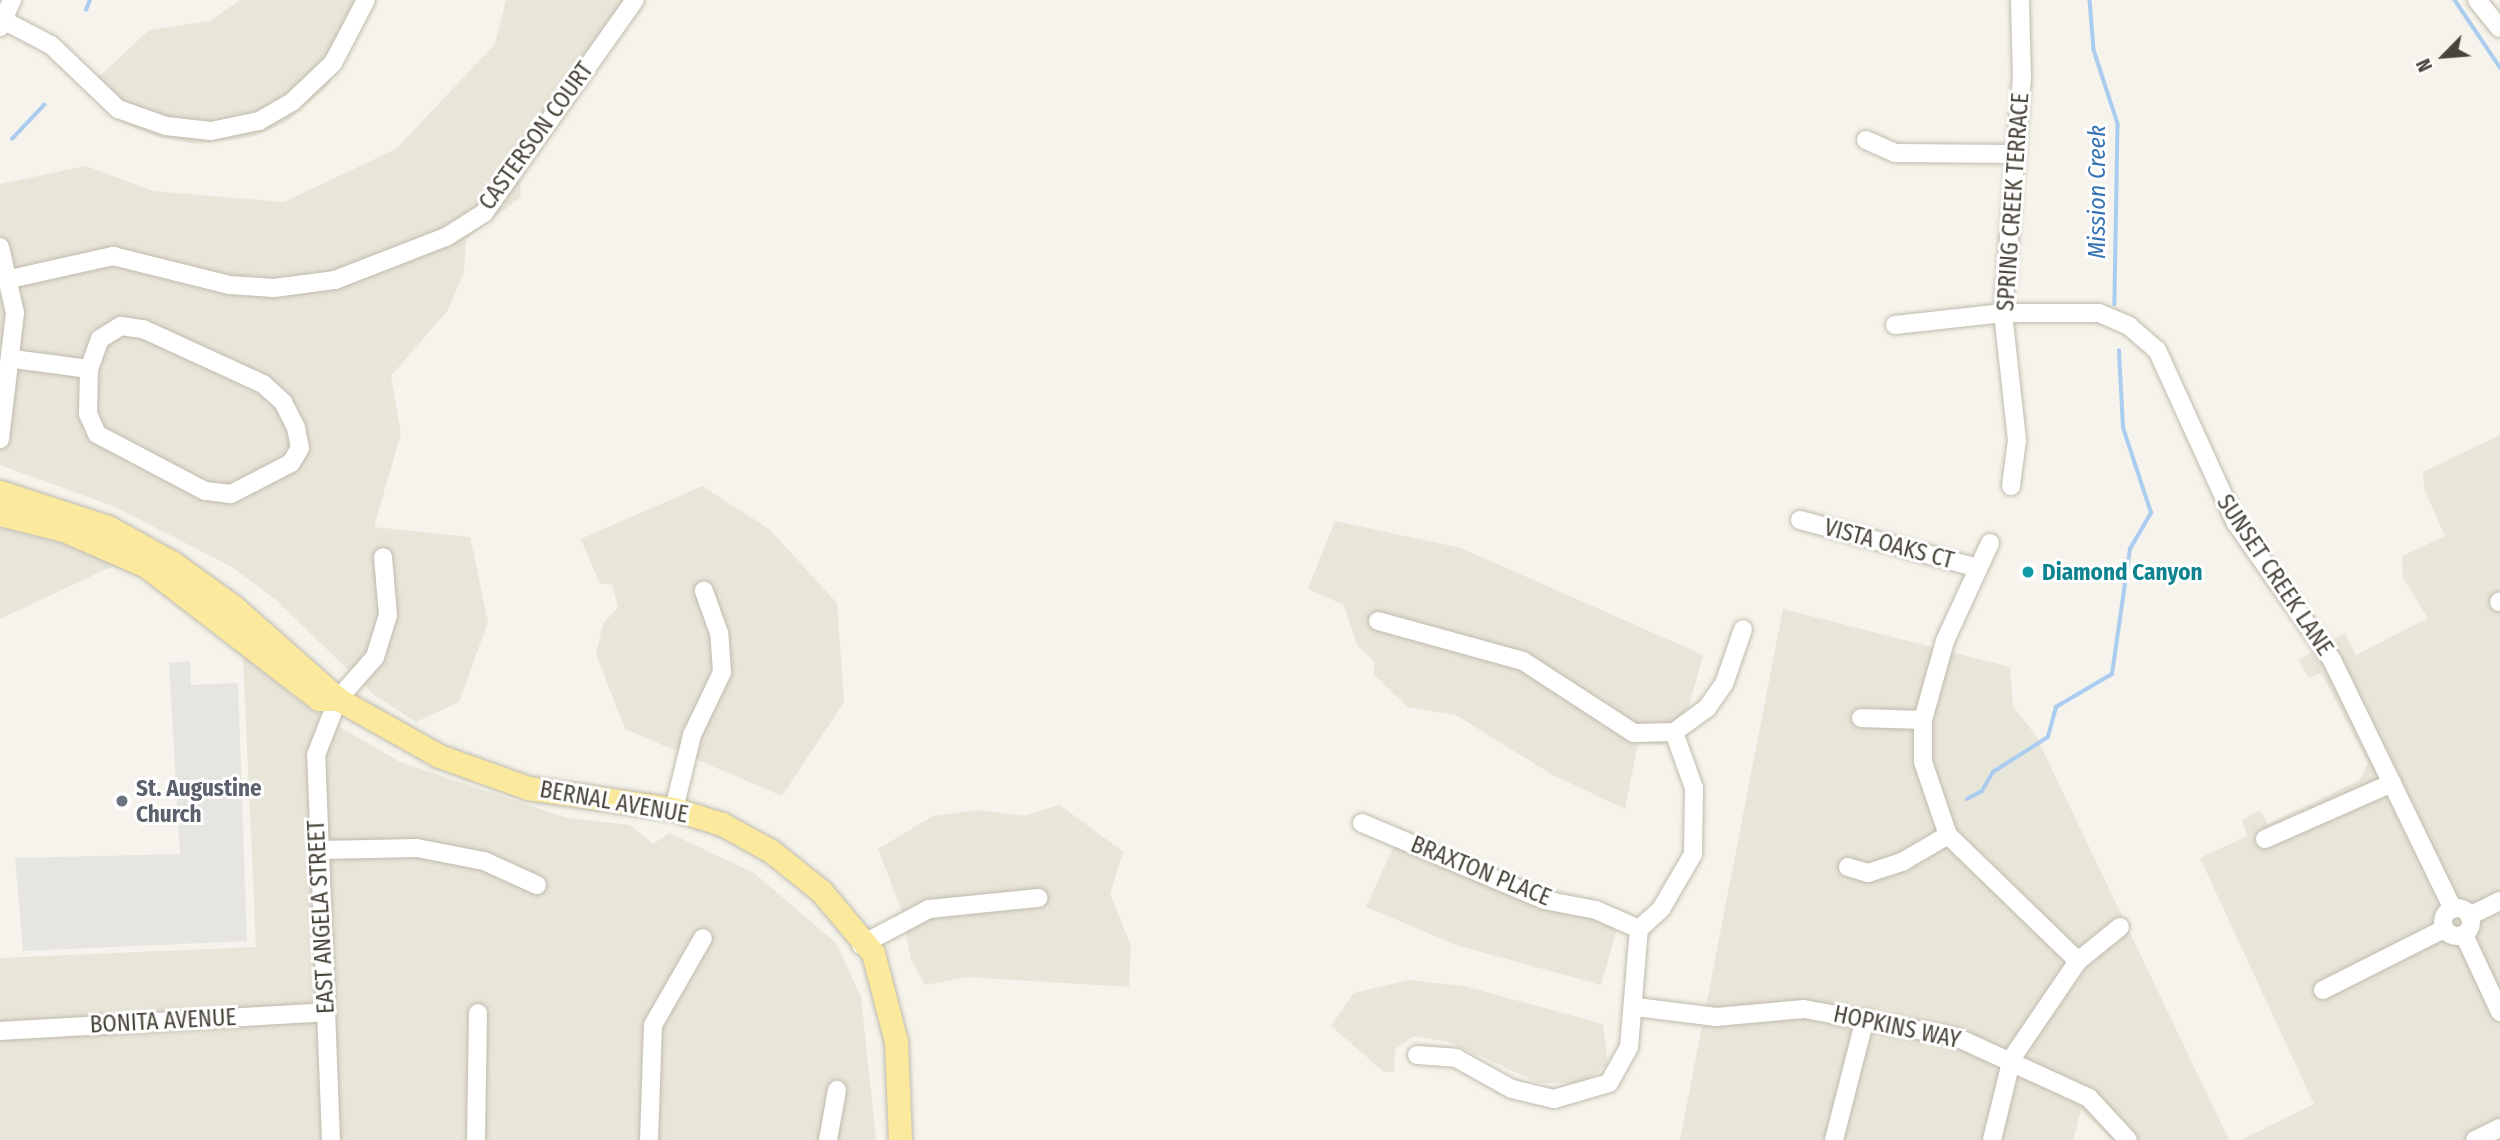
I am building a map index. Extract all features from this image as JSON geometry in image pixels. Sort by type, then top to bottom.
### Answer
[{"type":"main road","name":"BERNAL AVENUE","points":[[0,492],[108,527],[173,564],[234,607],[338,699],[492,777],[556,794],[674,809],[722,824],[771,851],[821,891],[861,945],[873,953],[896,1041],[900,1140]]},
{"type":"main road","name":"BERNAL AVENUE","points":[[0,514],[64,530],[146,566],[319,699],[338,699]]},
{"type":"main road","name":"BERNAL AVENUE","points":[[861,945],[883,1025],[891,1140]]},
{"type":"street","points":[[12,0],[1,23],[51,45],[118,109],[166,126],[211,131],[259,121],[293,101],[332,63],[366,0]]},
{"type":"street","name":"CASTERSON COURT","points":[[10,279],[113,256],[229,285],[274,288],[335,280],[446,237],[484,214],[635,0]]},
{"type":"street","name":"SPRING CREEK TERRACE","points":[[2011,486],[2017,440],[2003,313],[2015,153],[2020,0]]},
{"type":"street","points":[[2477,0],[2500,28]]},
{"type":"street","points":[[1866,140],[1895,153],[2015,153]]},
{"type":"street","points":[[0,247],[10,279],[15,359],[0,439]]},
{"type":"street","name":"SUNSET CREEK LANE","points":[[1895,325],[2003,313],[2099,313],[2129,326],[2157,350],[2236,523],[2332,660],[2392,783],[2461,912]]},
{"type":"street","points":[[121,326],[143,329],[263,384],[283,402],[300,448],[291,463],[231,494],[205,491],[97,433],[88,414],[89,369],[100,339],[121,326]]},
{"type":"street","points":[[15,359],[89,369]]},
{"type":"street","name":"VISTA OAKS CT","points":[[1800,520],[1978,568]]},
{"type":"street","points":[[1990,543],[1945,641],[1923,720],[1923,762],[1948,835],[2078,961]]},
{"type":"street","name":"EAST ANGELA STREET","points":[[331,1140],[316,755],[338,699],[375,657],[385,626],[383,557]]},
{"type":"street","points":[[674,809],[692,735],[722,672],[719,633],[704,592]]},
{"type":"street","points":[[1378,621],[1523,660],[1634,733],[1674,732],[1707,708],[1724,684],[1743,629]]},
{"type":"street","points":[[1861,718],[1923,720]]},
{"type":"street","points":[[1417,1055],[1456,1058],[1512,1089],[1554,1099],[1584,1095],[1609,1083],[1619,1068],[1636,1007],[1639,929],[1661,909],[1693,854],[1694,788],[1674,732]]},
{"type":"street","points":[[2265,839],[2392,783]]},
{"type":"street","name":"BRAXTON PLACE","points":[[1362,823],[1544,900],[1596,910],[1639,929]]},
{"type":"street","points":[[1848,867],[1868,873],[1902,862],[1948,835]]},
{"type":"street","points":[[320,850],[417,848],[484,860],[537,885]]},
{"type":"street","points":[[861,945],[929,909],[1038,898]]},
{"type":"street","points":[[2444,929],[2444,918],[2500,901]]},
{"type":"street","points":[[2461,912],[2463,935],[2500,1012]]},
{"type":"street","points":[[1993,1140],[2012,1058],[2078,961],[2120,927]]},
{"type":"street","points":[[2323,990],[2444,929],[2463,935]]},
{"type":"street","points":[[649,1140],[653,1025],[703,938]]},
{"type":"street","name":"HOPKINS WAY","points":[[1636,1007],[1716,1017],[1804,1009],[1865,1018],[1956,1037],[2012,1058],[2089,1098],[2128,1140]]},
{"type":"street","name":"BONITA AVENUE","points":[[0,1031],[325,1012]]},
{"type":"street","points":[[476,1140],[478,1013]]},
{"type":"street","points":[[1834,1140],[1865,1018]]},
{"type":"street","points":[[828,1140],[837,1090]]},
{"type":"street","points":[[2475,1140],[2500,1128]]},
{"type":"shaded area","points":[[240,0],[377,0],[328,86],[285,123],[251,137],[195,144],[155,136],[125,124],[85,90],[149,30],[210,21]]},
{"type":"shaded area","points":[[506,0],[644,0],[519,174],[521,197],[466,239],[464,272],[448,310],[391,376],[401,433],[374,527],[470,537],[488,622],[459,702],[416,722],[374,695],[276,600],[232,567],[113,506],[0,465],[0,184],[86,166],[153,191],[284,202],[396,149],[495,44]]},
{"type":"shaded area","points":[[2500,435],[2500,1140],[2241,1140],[2314,1104],[2200,858],[2247,836],[2242,820],[2260,810],[2268,824],[2360,780],[2368,763],[2321,673],[2309,678],[2298,660],[2345,633],[2356,655],[2428,618],[2403,578],[2402,556],[2445,536],[2424,489],[2423,472]]},
{"type":"shaded area","points":[[702,486],[769,529],[837,603],[844,702],[782,796],[625,729],[596,654],[603,624],[618,607],[612,584],[600,584],[581,539]]},
{"type":"shaded area","points":[[1335,521],[1461,548],[1703,655],[1689,706],[1663,745],[1638,743],[1625,809],[1551,774],[1456,715],[1408,707],[1373,674],[1375,663],[1357,645],[1344,605],[1308,589]]},
{"type":"shaded area","points":[[0,527],[69,545],[115,565],[0,619]]},
{"type":"shaded area","points":[[1783,609],[2010,667],[2013,706],[2036,736],[2229,1140],[2113,1140],[2081,1110],[2073,1140],[1680,1140]]},
{"type":"shaded area","points":[[243,656],[311,710],[400,762],[567,818],[630,825],[653,844],[669,833],[754,873],[836,943],[861,997],[876,1140],[0,1140],[0,958],[256,947]]},
{"type":"shaded area","points":[[190,661],[191,685],[238,683],[247,941],[23,951],[15,858],[180,854],[169,663]]},
{"type":"shaded area","points":[[1060,805],[1123,852],[1110,894],[1131,946],[1129,987],[967,977],[925,985],[911,960],[901,909],[878,849],[933,816],[977,810],[1024,816]]},
{"type":"shaded area","points":[[1394,846],[1618,925],[1601,985],[1456,945],[1366,907]]},
{"type":"shaded area","points":[[1409,980],[1464,986],[1603,1024],[1608,1064],[1584,1083],[1539,1083],[1449,1042],[1414,1036],[1395,1049],[1394,1072],[1384,1072],[1331,1026],[1354,993]]},
{"type":"waterway","points":[[86,10],[90,0]]},
{"type":"waterway","name":"Mission Creek","points":[[2090,0],[2094,50],[2118,124],[2115,304]]},
{"type":"waterway","points":[[2455,0],[2500,67]]},
{"type":"waterway","points":[[12,139],[44,105]]},
{"type":"waterway","name":"Mission Creek","points":[[1967,799],[1982,791],[1993,772],[2048,737],[2056,707],[2112,674],[2130,549],[2151,513],[2123,428],[2119,351]]},
{"type":"place","name":"Diamond Canyon","points":[[2028,572]]},
{"type":"place","name":"St. Augustine Church","points":[[122,801]]}]
